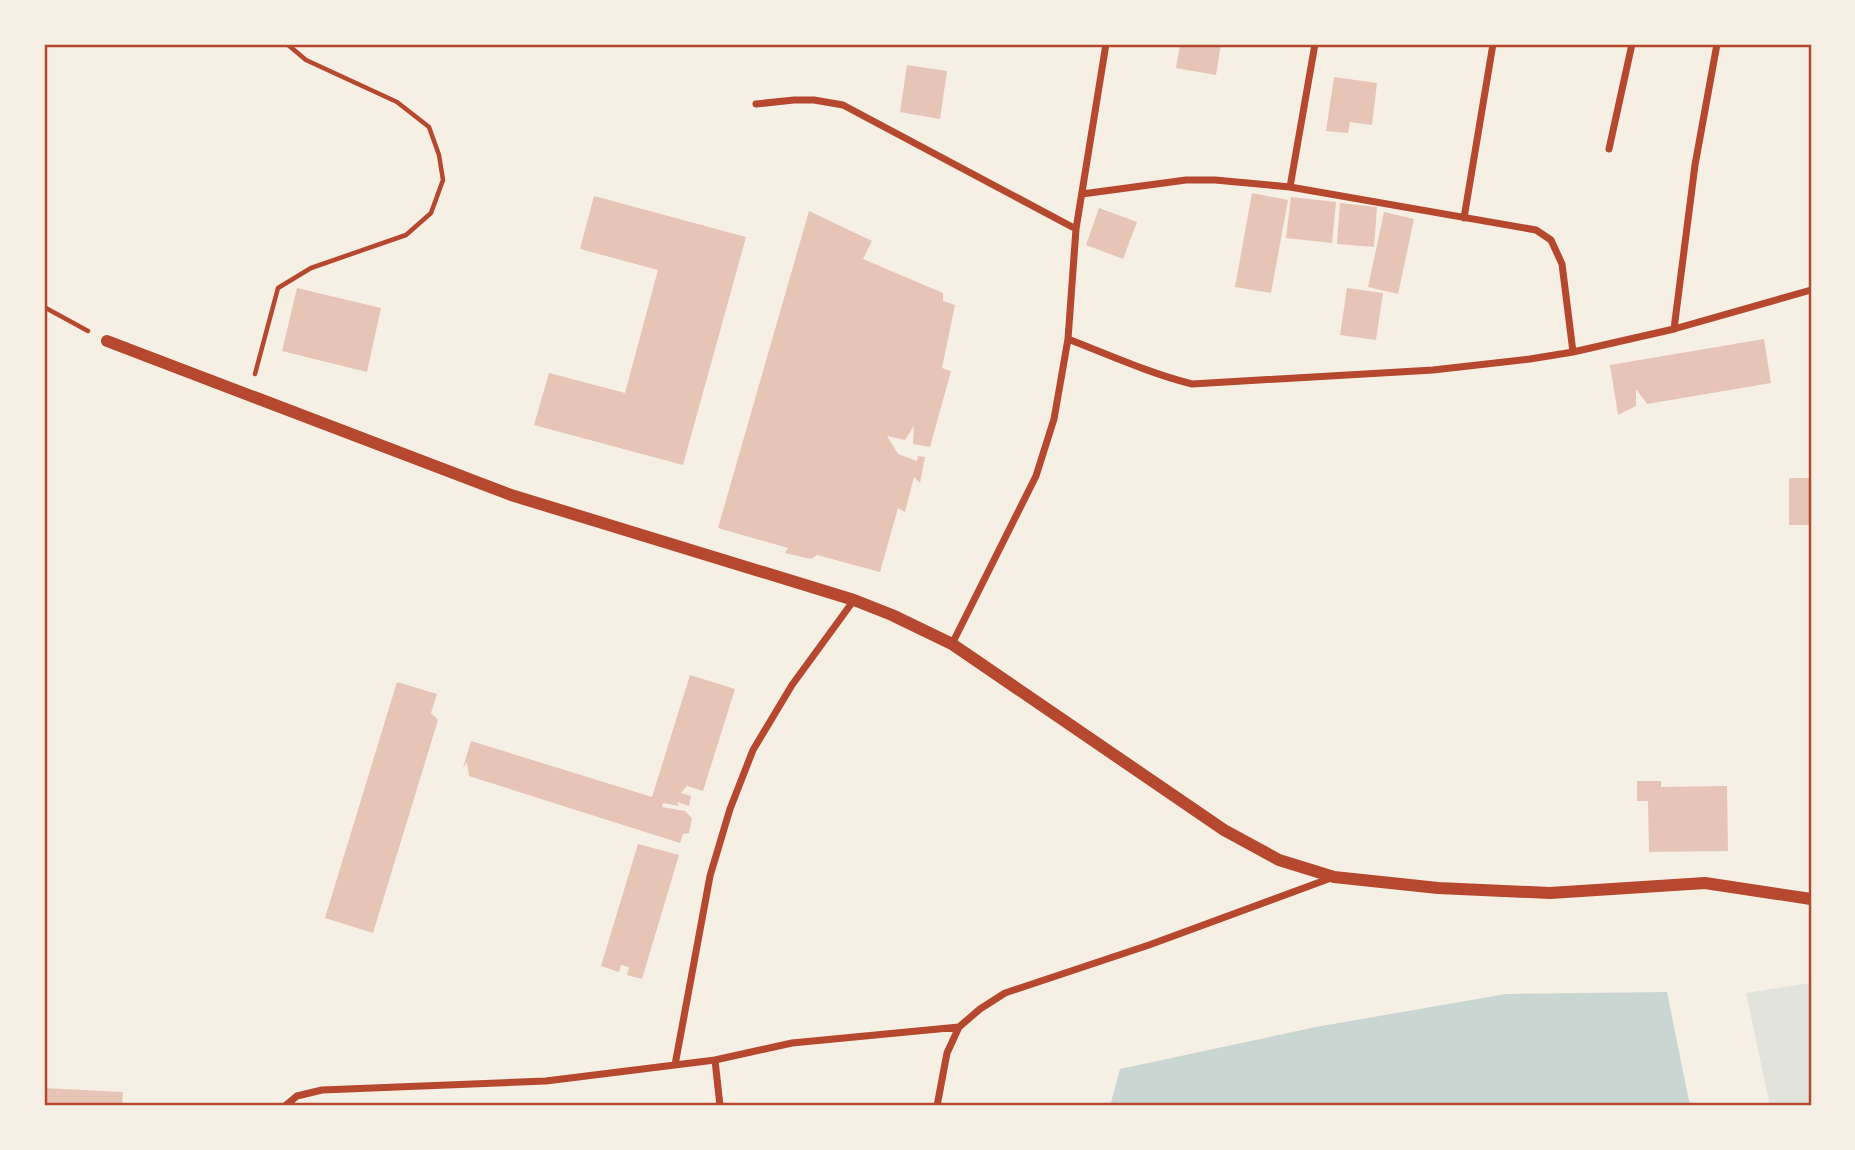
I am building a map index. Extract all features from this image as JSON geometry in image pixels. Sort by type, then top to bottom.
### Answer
[{"type":"street","points":[[952,643],[1036,476],[1054,419],[1068,338],[1076,229],[1106,44]]},
{"type":"street","points":[[1290,187],[1315,44]]},
{"type":"street","points":[[1464,218],[1493,44]]},
{"type":"street","points":[[1609,149],[1632,44]]},
{"type":"street","points":[[1674,329],[1695,165],[1717,44]]},
{"type":"street","points":[[756,104],[804,100],[843,105],[1076,229]]},
{"type":"street","points":[[1082,194],[1186,180],[1215,180],[1290,187],[1536,230],[1551,240],[1562,264],[1573,352]]},
{"type":"street","points":[[1068,338],[1127,363],[1192,384],[1433,370],[1573,352],[1674,329],[1811,290]]},
{"type":"street","points":[[107,341],[511,495],[854,600],[892,615],[952,643],[1224,830],[1279,860],[1334,877],[1438,888],[1550,893],[1705,883],[1811,899]]},
{"type":"street","points":[[675,1065],[710,876],[734,797],[753,750],[792,685],[854,600]]},
{"type":"street","points":[[937,1106],[947,1053],[959,1027],[1005,993],[1149,945],[1334,877]]},
{"type":"street","points":[[285,1106],[297,1096],[322,1090],[546,1081],[715,1060],[792,1043],[959,1027]]},
{"type":"street","points":[[715,1060],[720,1106]]},
{"type":"path","points":[[249,396],[278,288],[311,268],[406,235],[431,213],[443,180],[439,155],[429,127],[397,102],[306,60],[287,44]]},
{"type":"path","points":[[44,307],[107,341]]},
{"type":"shaded area","points":[[1811,983],[1811,1106],[1770,1106],[1746,993]]},
{"type":"shaded area","points":[[1667,992],[1690,1106],[1110,1106],[1120,1069],[1316,1027],[1506,994]]},
{"type":"building","points":[[1180,44],[1221,44],[1216,75],[1176,68]]},
{"type":"building","points":[[907,65],[947,71],[940,119],[900,112]]},
{"type":"building","points":[[1334,77],[1377,83],[1372,125],[1350,122],[1348,133],[1326,131]]},
{"type":"building","points":[[1252,193],[1288,200],[1271,293],[1235,287]]},
{"type":"building","points":[[594,196],[746,237],[683,465],[534,425],[549,373],[625,393],[658,270],[580,249]]},
{"type":"building","points":[[1291,197],[1336,202],[1332,243],[1286,238]]},
{"type":"building","points":[[1340,203],[1377,207],[1374,247],[1337,244]]},
{"type":"building","points":[[1099,208],[1137,222],[1123,259],[1086,245]]},
{"type":"building","points":[[809,211],[872,241],[863,259],[943,293],[943,301],[955,305],[942,368],[951,371],[930,447],[913,444],[914,426],[905,440],[887,436],[898,454],[917,461],[918,456],[925,457],[920,483],[914,477],[905,512],[898,508],[880,572],[817,555],[811,559],[785,553],[788,548],[718,528]]},
{"type":"building","points":[[1384,212],[1414,219],[1398,294],[1368,287]]},
{"type":"building","points":[[297,288],[381,308],[367,372],[282,351]]},
{"type":"building","points":[[1347,288],[1383,293],[1376,340],[1340,335]]},
{"type":"building","points":[[1764,339],[1771,383],[1647,404],[1636,389],[1636,406],[1618,415],[1610,365]]},
{"type":"building","points":[[1789,478],[1811,478],[1811,525],[1789,525]]},
{"type":"building","points":[[690,675],[735,689],[703,791],[687,786],[681,793],[691,796],[689,806],[677,802],[679,806],[663,803],[662,807],[685,811],[692,818],[689,833],[683,834],[680,843],[469,776],[467,762],[463,768],[471,741],[652,797]]},
{"type":"building","points":[[397,682],[437,694],[431,713],[438,720],[373,933],[325,918]]},
{"type":"building","points":[[1637,781],[1661,781],[1661,787],[1727,786],[1728,851],[1649,852],[1648,801],[1637,801]]},
{"type":"building","points":[[638,844],[679,855],[642,979],[627,975],[629,967],[621,965],[619,972],[601,966]]},
{"type":"building","points":[[44,1088],[123,1092],[122,1106],[44,1106]]}]
